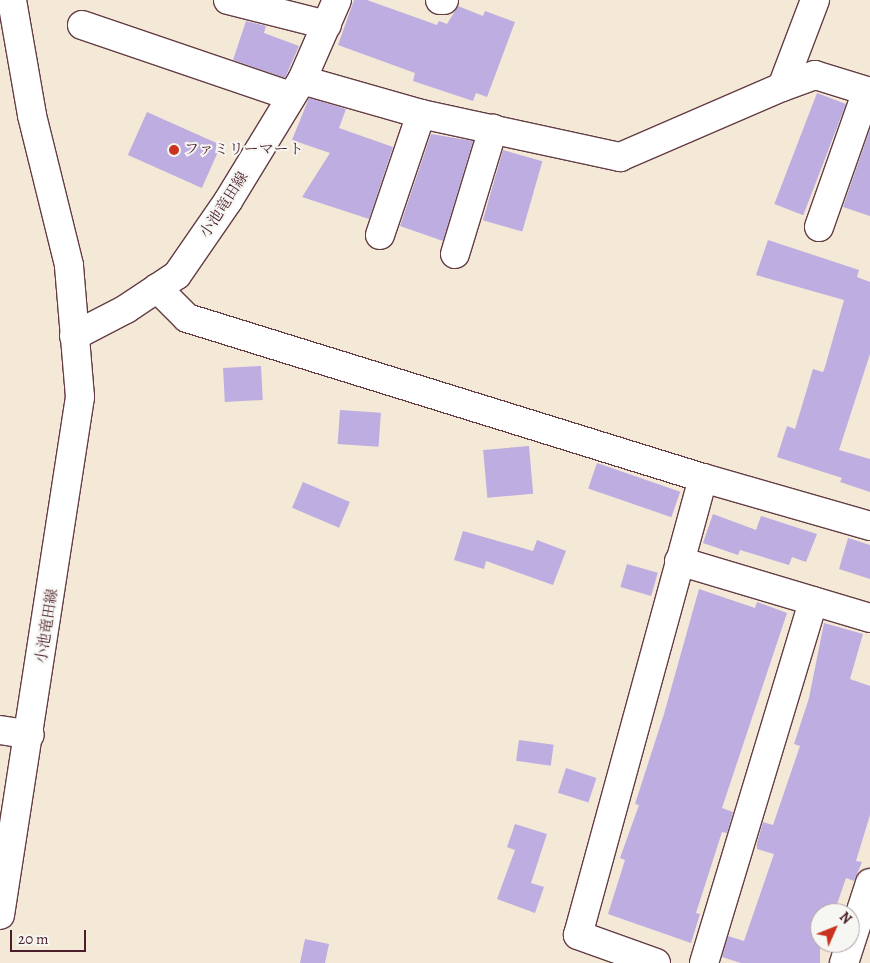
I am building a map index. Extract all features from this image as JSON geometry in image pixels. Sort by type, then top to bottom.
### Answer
[{"type":"street","name":"小池竜田線","points":[[0,915],[30,735],[80,397],[69,266],[32,115],[12,0]]},
{"type":"street","points":[[228,0],[327,26]]},
{"type":"street","name":"小池竜田線","points":[[74,336],[177,275],[228,201],[297,88],[327,26],[337,0]]},
{"type":"street","points":[[782,87],[815,0]]},
{"type":"street","points":[[82,25],[297,88],[620,157],[782,87],[815,75],[868,91],[819,227]]},
{"type":"street","points":[[380,235],[421,114]]},
{"type":"street","points":[[455,254],[493,130]]},
{"type":"street","points":[[157,288],[187,318],[703,478],[870,526]]},
{"type":"street","points":[[656,963],[578,935],[703,478]]},
{"type":"street","points":[[679,561],[870,618]]},
{"type":"street","points":[[704,963],[813,601]]},
{"type":"street","points":[[0,730],[30,735]]},
{"type":"street","points":[[844,963],[870,883]]},
{"type":"building","points":[[354,0],[367,0],[437,25],[439,21],[447,24],[458,6],[483,16],[485,11],[515,22],[487,97],[476,93],[473,101],[413,81],[415,73],[338,45]]},
{"type":"building","points":[[246,21],[266,26],[264,33],[299,46],[285,78],[233,60]]},
{"type":"building","points":[[817,93],[846,104],[803,215],[774,204]]},
{"type":"building","points":[[309,98],[346,109],[339,128],[393,147],[369,219],[302,197],[330,153],[292,140]]},
{"type":"building","name":"ファミリーマート","points":[[147,112],[221,145],[202,188],[128,155]]},
{"type":"building","points":[[870,129],[870,216],[843,207]]},
{"type":"building","points":[[431,134],[473,141],[443,241],[400,226]]},
{"type":"building","points":[[503,150],[542,161],[522,231],[483,220]]},
{"type":"building","points":[[768,240],[859,270],[857,277],[870,282],[870,354],[839,450],[870,459],[870,492],[840,482],[842,478],[777,457],[787,426],[795,429],[813,369],[823,372],[844,300],[756,275]]},
{"type":"building","points":[[261,366],[263,400],[225,402],[223,368]]},
{"type":"building","points":[[340,410],[381,413],[379,447],[338,444]]},
{"type":"building","points":[[529,446],[533,494],[487,498],[483,450]]},
{"type":"building","points":[[597,463],[680,492],[671,517],[588,489]]},
{"type":"building","points":[[303,482],[350,502],[339,528],[292,508]]},
{"type":"building","points":[[713,514],[756,530],[761,516],[817,534],[806,562],[792,557],[789,565],[740,550],[738,555],[703,543]]},
{"type":"building","points":[[463,531],[533,551],[537,540],[566,551],[553,585],[486,561],[484,569],[454,560]]},
{"type":"building","points":[[848,538],[870,545],[870,579],[839,569]]},
{"type":"building","points":[[627,564],[658,573],[651,596],[620,587]]},
{"type":"building","points":[[699,589],[755,608],[757,602],[787,613],[722,808],[733,812],[727,833],[722,832],[696,913],[700,914],[691,943],[608,914],[625,860],[620,858],[639,805],[635,804],[664,714]]},
{"type":"building","points":[[824,623],[863,634],[850,679],[870,686],[870,815],[856,861],[862,862],[854,881],[846,878],[837,903],[810,903],[810,953],[820,953],[820,963],[741,963],[722,957],[728,936],[744,941],[774,854],[757,849],[757,843],[763,822],[773,825],[800,746],[794,744],[809,698]]},
{"type":"building","points":[[519,740],[554,745],[551,766],[516,761]]},
{"type":"building","points":[[566,768],[596,778],[588,803],[558,793]]},
{"type":"building","points":[[515,824],[547,834],[531,883],[544,887],[535,913],[497,899],[515,850],[507,847]]},
{"type":"building","points":[[305,939],[329,944],[325,963],[300,963]]},
{"type":"place","name":"ファミリーマート","points":[[174,150]]}]
